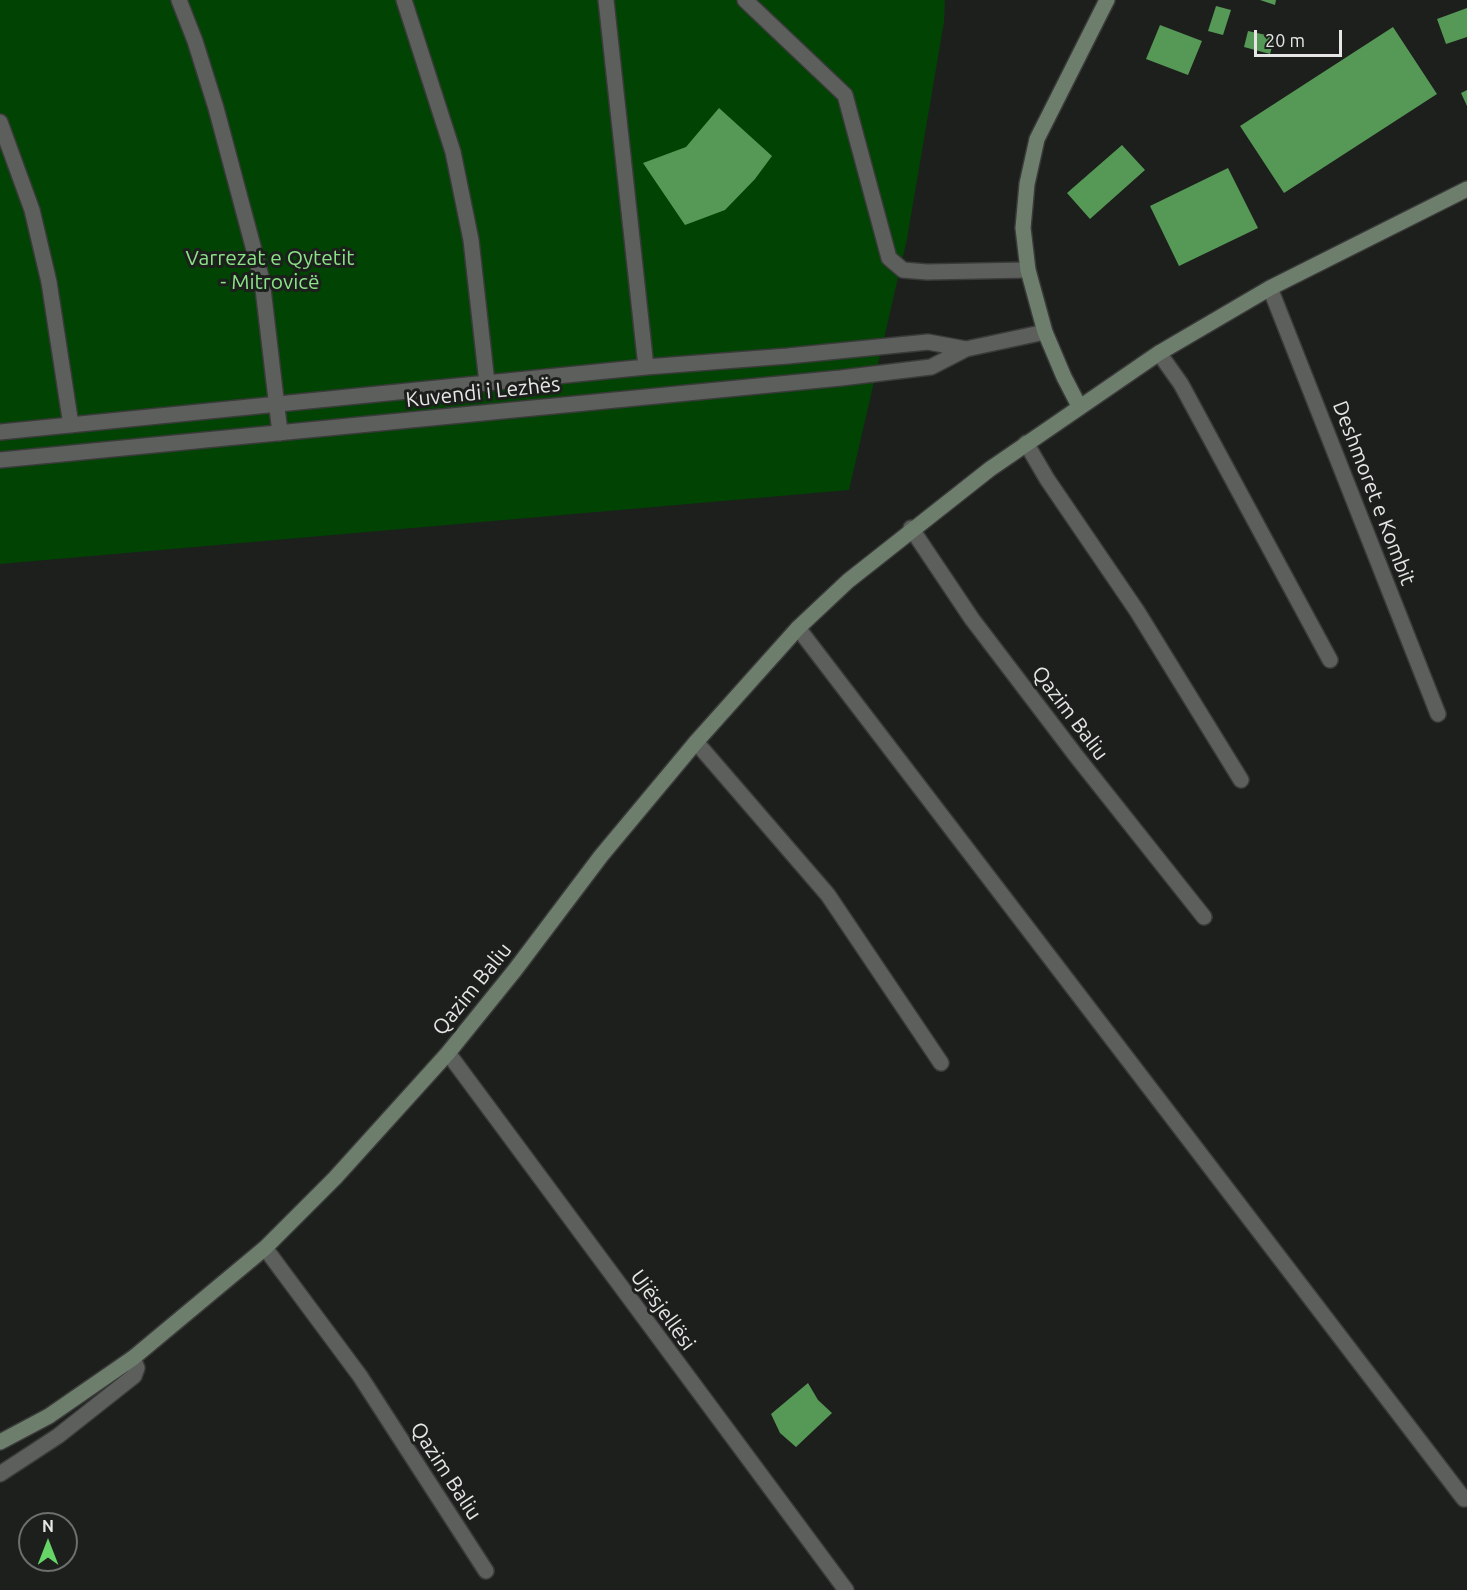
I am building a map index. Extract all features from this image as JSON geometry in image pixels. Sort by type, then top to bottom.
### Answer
[{"type":"main road","points":[[1079,406],[1045,332],[1028,270],[1023,228],[1027,184],[1037,139],[1107,0]]},
{"type":"main road","points":[[1026,442],[1159,353],[1270,288],[1467,189]]},
{"type":"main road","name":"Qazim Baliu","points":[[0,1442],[49,1416],[133,1358],[265,1248],[335,1178],[448,1053],[515,970],[601,856],[696,742],[798,628],[848,581],[911,528],[1026,442]]},
{"type":"street","points":[[178,0],[199,52],[257,258],[262,280],[280,433]]},
{"type":"street","name":"Kuvendi i Lezhës","points":[[404,0],[453,152],[471,240],[487,383]]},
{"type":"street","points":[[606,0],[629,233],[646,366]]},
{"type":"street","points":[[745,0],[845,95],[889,258],[903,270],[927,272],[1028,270]]},
{"type":"street","points":[[0,122],[37,230],[49,282],[71,425]]},
{"type":"street","name":"Deshmoret e Kombit","points":[[1270,288],[1438,714]]},
{"type":"street","name":"Kuvendi i Lezhës","points":[[0,460],[841,378],[932,366],[966,349],[1045,332]]},
{"type":"street","name":"Kuvendi i Lezhës","points":[[0,432],[646,366],[788,356],[928,342],[966,349]]},
{"type":"street","points":[[1159,353],[1181,384],[1330,660]]},
{"type":"street","points":[[1026,442],[1047,479],[1137,611],[1241,780]]},
{"type":"street","name":"Qazim Baliu","points":[[911,528],[978,627],[1077,757],[1204,917]]},
{"type":"street","points":[[798,628],[1464,1499]]},
{"type":"street","points":[[696,742],[828,895],[941,1063]]},
{"type":"street","name":"Ujësjellësi","points":[[448,1053],[846,1590]]},
{"type":"street","name":"Qazim Baliu","points":[[265,1248],[360,1376],[486,1571]]},
{"type":"street","points":[[0,1474],[58,1436],[134,1376],[137,1368],[133,1358]]},
{"type":"green space","name":"Varrezat e Qytetit - Mitrovicë","points":[[0,0],[945,0],[944,22],[907,239],[849,490],[0,564]]},
{"type":"building","points":[[1260,0],[1276,0],[1275,5]]},
{"type":"building","points":[[1216,6],[1231,10],[1223,35],[1208,31]]},
{"type":"building","points":[[1467,8],[1467,37],[1446,44],[1437,19]]},
{"type":"building","points":[[1160,25],[1202,41],[1188,75],[1146,59]]},
{"type":"building","points":[[1393,27],[1437,94],[1284,193],[1240,126]]},
{"type":"building","points":[[1248,31],[1275,37],[1270,54],[1244,47]]},
{"type":"building","points":[[1467,90],[1467,106],[1461,93]]},
{"type":"building","points":[[719,108],[772,156],[755,179],[725,210],[685,225],[643,163],[686,147]]},
{"type":"building","points":[[1122,145],[1145,170],[1090,219],[1067,193]]},
{"type":"building","points":[[1228,168],[1258,228],[1179,266],[1150,206]]},
{"type":"building","points":[[808,1383],[818,1400],[832,1413],[796,1447],[780,1433],[771,1414]]}]
